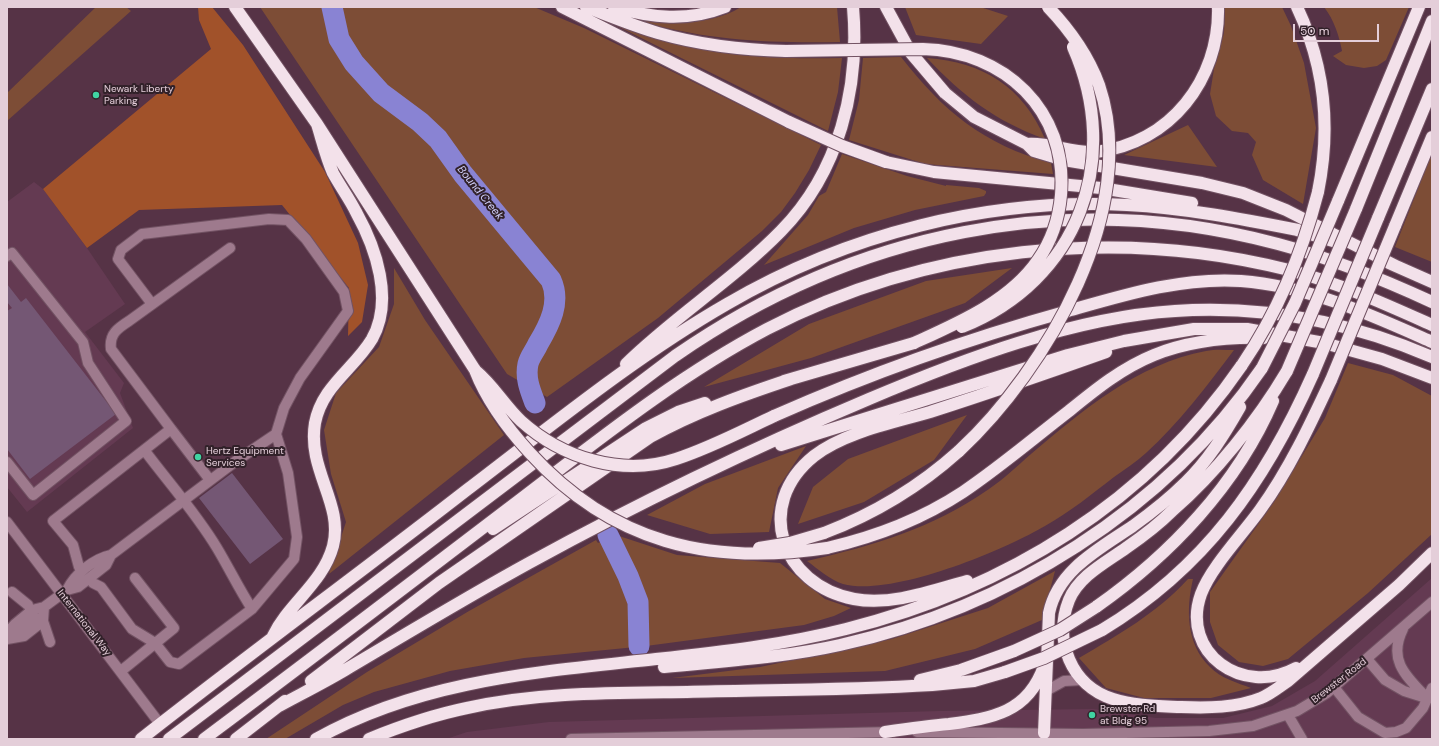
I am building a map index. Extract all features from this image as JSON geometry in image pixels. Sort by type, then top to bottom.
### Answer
[{"type":"highway","points":[[235,7],[317,124],[475,370],[483,390],[513,433],[550,474],[573,494],[599,512],[635,530],[670,542],[700,549],[740,554],[766,555],[827,548],[886,531],[920,516],[953,498],[1010,457],[1112,377],[1151,356],[1185,345],[1225,339],[1266,338],[1313,341]]},
{"type":"highway","points":[[562,7],[789,122],[842,146],[886,162],[940,173],[1134,193],[1244,214],[1339,243],[1432,282]]},
{"type":"highway","points":[[586,7],[644,28],[684,39],[748,49],[786,51],[923,49],[961,53],[987,63],[1012,78],[1034,100],[1050,127],[1059,156],[1061,188],[1056,222],[1043,253],[1024,276],[997,298],[948,327],[914,343]]},
{"type":"highway","points":[[614,7],[648,16],[674,17],[702,14],[725,7]]},
{"type":"highway","points":[[605,385],[652,339],[770,242],[789,222],[808,197],[830,156],[846,113],[854,59],[853,7]]},
{"type":"highway","points":[[886,7],[911,53],[945,93],[974,116],[1027,144],[1034,151],[1064,160],[1202,182],[1243,193],[1286,210],[1396,266]]},
{"type":"highway","points":[[390,598],[652,424],[686,408],[914,343],[983,318],[1001,308],[1019,295],[1042,274],[1062,249],[1072,231],[1084,202],[1092,171],[1094,150],[1090,98],[1082,68],[1064,29],[1048,7]]},
{"type":"highway","points":[[700,549],[734,550],[778,546],[824,533],[855,520],[890,502],[936,471],[978,433],[1033,364],[1070,301],[1084,269],[1103,205],[1108,150],[1107,126],[1102,97],[1096,76],[1082,49],[1048,7]]},
{"type":"highway","points":[[1027,144],[1036,143],[1077,152],[1096,152],[1126,145],[1158,129],[1185,105],[1203,78],[1216,40],[1218,7]]},
{"type":"highway","points":[[316,739],[380,709],[431,692],[500,677],[729,651],[825,634],[865,624],[926,605],[1003,572],[1069,533],[1109,506],[1142,479],[1173,450],[1201,420],[1242,365],[1269,321],[1287,283],[1308,229],[1318,192],[1325,141],[1324,100],[1317,59],[1297,7]]},
{"type":"highway","points":[[1046,736],[1049,613],[1054,597],[1061,583],[1077,566],[1152,512],[1193,476],[1208,459],[1221,440],[1262,368],[1295,303],[1419,7]]},
{"type":"highway","points":[[858,688],[910,682],[941,675],[1014,651],[1060,630],[1096,607],[1130,582],[1161,555],[1208,504],[1252,444],[1271,407],[1356,209],[1432,21]]},
{"type":"highway","points":[[369,739],[406,724],[446,712],[526,698],[609,694],[858,688],[954,683],[984,678],[1005,672],[1044,658],[1102,630],[1145,602],[1191,562],[1220,531],[1245,498],[1267,464],[1297,409],[1313,374],[1432,89]]},
{"type":"highway","points":[[272,639],[279,623],[318,576],[333,548],[335,534],[334,515],[314,454],[314,436],[317,416],[321,403],[332,386],[372,339],[382,306],[380,282],[371,247],[356,212],[333,172],[317,124]]},
{"type":"highway","points":[[1318,655],[1296,668],[1278,676],[1263,678],[1241,675],[1222,665],[1206,646],[1200,632],[1198,608],[1201,594],[1208,579],[1259,511],[1285,471],[1310,426],[1331,380],[1432,137]]},
{"type":"highway","points":[[141,739],[605,385],[712,313],[769,282],[847,248],[929,223],[990,212],[1027,208],[1112,204],[1199,212],[1298,230]]},
{"type":"highway","points":[[169,739],[688,347],[720,326],[769,298],[852,262],[932,238],[986,228],[1055,221],[1138,221],[1201,228],[1277,244],[1346,266],[1432,302]]},
{"type":"highway","points":[[204,739],[613,430],[715,359],[769,329],[826,302],[865,288],[927,269],[992,256],[1056,250],[1126,249],[1197,254],[1243,260],[1307,275],[1363,294],[1432,325]]},
{"type":"highway","points":[[475,370],[490,383],[521,421],[547,440],[576,455],[614,465],[650,465],[676,459],[774,416],[872,376],[970,340],[1120,297],[1187,283],[1242,281],[1291,289],[1352,308],[1432,342]]},
{"type":"highway","points":[[279,706],[344,671],[416,627],[528,564],[658,495],[734,459],[864,402],[968,360],[1069,330],[1144,314],[1215,309],[1256,310],[1293,315],[1359,330],[1432,357]]},
{"type":"highway","points":[[734,459],[1068,355],[1156,335],[1194,329],[1237,328],[1257,330],[1343,347],[1432,378]]},
{"type":"highway","points":[[1003,572],[925,593],[892,599],[863,600],[838,594],[808,578],[788,554],[783,541],[781,526],[781,510],[786,494],[792,480],[807,462],[837,442],[1005,388],[1156,335]]},
{"type":"highway","points":[[1401,366],[1432,382]]},
{"type":"highway","points":[[561,670],[589,673],[750,660],[798,653],[841,645],[891,632],[921,622],[977,599],[1061,556],[1136,503],[1166,478],[1196,448],[1234,405],[1262,368]]},
{"type":"highway","points":[[1287,371],[1264,406],[1198,488],[1149,530],[1090,573],[1074,591],[1064,614],[1063,641],[1070,662],[1082,680],[1100,693],[1121,701],[1162,706],[1225,706],[1252,701],[1271,693],[1318,655],[1399,585],[1432,553]]},
{"type":"highway","points":[[236,739],[427,592],[650,437],[682,420],[721,403],[791,379]]},
{"type":"highway","points":[[1399,585],[1432,562]]},
{"type":"highway","points":[[885,732],[981,720],[1003,713],[1015,706],[1031,692],[1040,678],[1048,652]]},
{"type":"street","points":[[93,583],[101,587],[132,629],[155,643],[170,662],[179,664],[252,609],[294,559],[297,537],[288,473],[276,434],[284,408],[300,378],[348,311],[344,292],[306,239],[288,220],[269,219],[142,234],[120,250],[118,259],[152,304]]},
{"type":"street","points":[[210,480],[111,348],[111,341],[116,330],[230,248]]},
{"type":"street","points":[[7,256],[12,253],[83,342],[88,363],[126,422],[33,495],[7,462]]},
{"type":"street","points":[[79,567],[73,545],[53,521],[172,429]]},
{"type":"street","points":[[7,638],[37,618],[44,607],[64,592],[72,579],[78,574],[100,558],[111,555],[261,442],[276,434]]},
{"type":"street","points":[[145,451],[184,500],[216,547],[252,609]]},
{"type":"street","name":"International Way","points":[[7,522],[64,592],[160,724]]},
{"type":"street","points":[[64,592],[68,575],[96,553],[111,555]]},
{"type":"street","points":[[64,592],[83,592],[111,570],[111,555]]},
{"type":"street","points":[[121,671],[174,628],[135,578]]},
{"type":"street","points":[[12,592],[28,605],[44,607]]},
{"type":"street","name":"Brewster Road","points":[[571,739],[860,735],[885,732],[1046,736],[1209,731],[1242,728],[1288,715],[1306,706],[1334,687],[1404,628],[1432,602]]},
{"type":"street","points":[[7,627],[10,619],[28,605]]},
{"type":"street","points":[[44,607],[43,621],[50,642]]},
{"type":"street","points":[[7,633],[15,624],[32,610],[44,607]]},
{"type":"street","name":"Brewster Road","points":[[1404,628],[1432,611]]},
{"type":"street","points":[[7,638],[24,636],[43,621]]},
{"type":"street","points":[[1404,628],[1397,648],[1398,661],[1406,676],[1428,699]]},
{"type":"street","points":[[1367,659],[1385,680],[1404,691],[1428,699]]},
{"type":"street","points":[[1046,691],[1064,681],[1082,680]]},
{"type":"street","points":[[1334,687],[1358,717],[1385,733],[1396,732],[1406,728],[1423,708],[1432,688]]},
{"type":"street","points":[[1288,715],[1302,739]]},
{"type":"shaded area","points":[[96,7],[126,7],[131,11],[7,121],[7,93]]},
{"type":"shaded area","points":[[198,7],[212,7],[243,45],[325,172],[358,243],[368,285],[362,322],[348,336],[349,288],[282,205],[139,210],[87,248],[43,189],[211,49],[199,20]]},
{"type":"shaded area","points":[[260,7],[534,7],[584,28],[821,145],[809,170],[795,193],[781,212],[762,231],[658,318],[547,397],[507,374]]},
{"type":"shaded area","points":[[741,7],[837,7],[840,42],[742,40],[695,34],[646,23],[646,20],[683,22],[707,20],[730,13]]},
{"type":"shaded area","points":[[905,7],[980,7],[1008,16],[981,44],[916,35]]},
{"type":"shaded area","points":[[1225,7],[1282,7],[1291,26],[1304,63],[1316,128],[1303,204],[1263,180],[1252,155],[1256,142],[1248,133],[1232,131],[1216,116],[1210,94],[1214,69],[1224,33]]},
{"type":"shaded area","points":[[1324,7],[1409,7],[1386,60],[1377,66],[1364,68],[1346,65],[1333,56],[1342,51],[1336,28]]},
{"type":"shaded area","points":[[616,23],[679,44],[719,52],[771,57],[842,58],[838,92],[828,131],[615,25]]},
{"type":"shaded area","points":[[901,57],[933,94],[949,110],[967,124],[985,136],[1005,146],[1051,163],[1053,174],[925,164],[849,140],[859,100],[863,58]]},
{"type":"shaded area","points":[[927,58],[947,60],[966,65],[999,80],[1025,105],[1036,121],[1045,139],[1011,124],[981,106],[967,96],[940,72]]},
{"type":"shaded area","points":[[1188,125],[1217,167],[1124,155]]},
{"type":"shaded area","points":[[1432,153],[1432,262],[1395,247]]},
{"type":"shaded area","points":[[842,154],[907,176],[946,186],[979,188],[986,191],[986,193],[984,196],[915,210],[854,228],[764,265],[808,215],[819,196],[826,192]]},
{"type":"shaded area","points":[[34,182],[43,189],[87,248],[125,304],[85,332],[124,383],[120,393],[133,428],[27,512],[7,487],[7,202]]},
{"type":"shaded area","points":[[394,268],[425,320],[504,435],[329,574],[346,522],[331,474],[324,430],[336,393],[379,347],[394,304]]},
{"type":"shaded area","points":[[1012,268],[965,303],[811,358],[704,387],[809,324],[926,281]]},
{"type":"shaded area","points":[[1209,350],[1234,350],[1181,417],[1146,453],[1072,509],[1054,521],[1026,536],[975,559],[917,578],[889,584],[864,586],[843,584],[829,577],[807,561],[879,542],[946,515],[995,485],[1071,421],[1112,391],[1134,378],[1157,366],[1181,357]]},
{"type":"shaded area","points":[[1348,363],[1393,375],[1432,396],[1432,534],[1368,593],[1288,659],[1263,666],[1239,662],[1218,645],[1210,622],[1210,592],[1274,502],[1325,418]]},
{"type":"shaded area","points":[[967,415],[934,460],[864,502],[798,524],[813,487],[848,459]]},
{"type":"shaded area","points":[[806,446],[778,488],[769,532],[710,534],[647,515],[705,484]]},
{"type":"shaded area","points":[[616,535],[677,555],[780,563],[825,599],[851,608],[834,616],[804,625],[646,646],[524,658],[450,671],[374,692],[343,705],[285,739],[266,739],[367,672],[469,611],[596,540],[598,543]]},
{"type":"shaded area","points":[[1055,571],[1042,620],[975,649],[885,671],[672,678],[760,667],[892,639],[988,608]]},
{"type":"shaded area","points":[[1432,578],[1432,739],[446,739],[467,732],[549,722],[940,711],[1093,709],[1156,718],[1223,718],[1272,706],[1315,681]]},
{"type":"shaded area","points":[[1188,579],[1193,579],[1189,602],[1189,614],[1192,637],[1196,648],[1202,658],[1214,671],[1229,680],[1251,688],[1211,698],[1144,698],[1106,688],[1079,658],[1150,613]]},
{"type":"building","points":[[7,284],[21,302],[26,298],[116,414],[30,479],[7,449],[7,311],[12,308],[7,302]]},
{"type":"building","points":[[232,473],[283,539],[250,564],[199,498]]},
{"type":"waterway","name":"Bound Creek","points":[[332,7],[339,39],[354,63],[381,93],[420,122],[438,139],[463,174],[551,280],[555,296],[553,313],[530,358],[527,369],[528,384],[535,403]]},
{"type":"waterway","name":"Bound Creek","points":[[608,535],[628,576],[638,602],[639,646]]},
{"type":"place","name":"Newark Liberty Parking","points":[[96,95]]},
{"type":"place","name":"Hertz Equipment Services","points":[[198,457]]},
{"type":"place","name":"Brewster Rd at Bldg 95","points":[[1092,715]]}]
